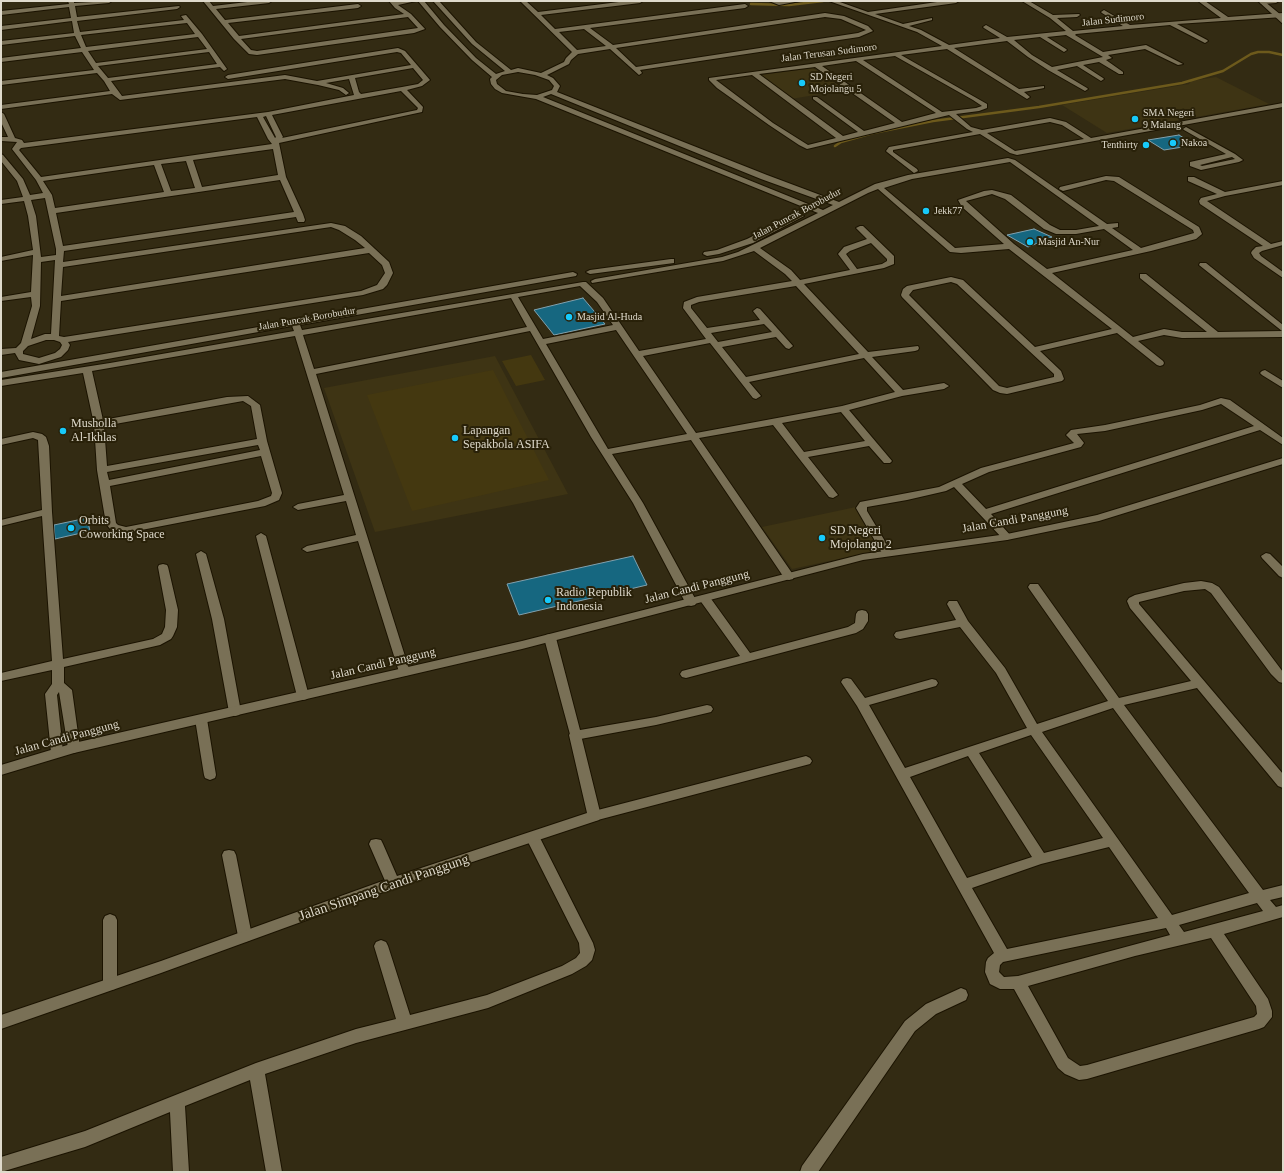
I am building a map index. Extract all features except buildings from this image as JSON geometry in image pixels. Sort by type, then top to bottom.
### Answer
[{"type":"street","points":[[1,13],[71,3],[109,1]]},
{"type":"street","points":[[172,1],[212,50],[232,84]]},
{"type":"street","points":[[206,1],[249,52],[257,53],[414,32],[422,29],[394,2]]},
{"type":"street","points":[[213,8],[269,1]]},
{"type":"street","points":[[394,2],[413,1]]},
{"type":"street","points":[[420,1],[474,59],[495,76]]},
{"type":"street","points":[[436,1],[474,43],[509,71]]},
{"type":"street","points":[[523,1],[573,47],[576,52]]},
{"type":"street","points":[[536,14],[640,1]]},
{"type":"street","points":[[716,1],[725,8]]},
{"type":"street","points":[[772,1],[779,3],[797,1]]},
{"type":"street","points":[[832,1],[907,26],[950,48],[1027,97]]},
{"type":"street","points":[[868,14],[956,1]]},
{"type":"street","points":[[1262,2],[1276,1]]},
{"type":"street","points":[[1026,2],[1052,17],[1070,34],[1121,73]]},
{"type":"street","points":[[1202,2],[1227,19]]},
{"type":"street","points":[[1262,2],[1281,15],[1283,22]]},
{"type":"street","points":[[71,3],[77,34],[85,51],[98,71],[107,80],[114,92],[120,98],[126,88],[222,65]]},
{"type":"street","points":[[224,22],[358,6]]},
{"type":"street","points":[[554,31],[745,6]]},
{"type":"street","points":[[1,28],[177,7]]},
{"type":"street","points":[[1052,17],[1077,14],[1069,8]]},
{"type":"street","points":[[1104,12],[1130,28]]},
{"type":"street","points":[[539,74],[567,63],[568,59],[576,52],[612,47],[748,25],[825,15],[842,18],[866,27],[870,31],[859,35],[637,71],[612,47],[585,27]]},
{"type":"street","name":"Jalan Sudimoro","points":[[1042,33],[1049,36],[1196,21],[1281,15]]},
{"type":"street","points":[[236,38],[410,16]]},
{"type":"street","points":[[1186,16],[1196,21]]},
{"type":"street","points":[[907,26],[930,19]]},
{"type":"street","points":[[1,43],[188,21]]},
{"type":"street","points":[[1172,24],[1205,41]]},
{"type":"street","points":[[986,27],[1007,39],[1050,69],[1085,89]]},
{"type":"street","points":[[950,48],[1042,33],[1064,50]]},
{"type":"street","points":[[1,60],[85,51],[200,35]]},
{"type":"street","points":[[1050,69],[1078,64],[1101,57],[1146,47],[1180,64]]},
{"type":"street","name":"Jalan Terusan Sudimoro","points":[[841,138],[811,146],[804,146],[719,87],[711,79],[950,48]]},
{"type":"street","points":[[94,65],[212,50]]},
{"type":"street","points":[[178,122],[268,114],[294,105],[346,93],[369,94],[402,89],[420,85],[427,80],[413,66],[403,52],[398,50],[228,77]]},
{"type":"street","points":[[753,73],[841,138],[941,114],[984,109],[985,105],[897,54]]},
{"type":"street","points":[[858,60],[941,114]]},
{"type":"street","points":[[1078,64],[1101,79]]},
{"type":"street","points":[[817,65],[901,124]]},
{"type":"street","points":[[317,83],[413,66]]},
{"type":"street","points":[[282,69],[285,77]]},
{"type":"street","points":[[1,83],[98,71]]},
{"type":"street","points":[[495,76],[509,71],[525,71],[539,74],[555,82],[557,88],[553,93],[538,97]]},
{"type":"street","points":[[495,76],[493,79],[494,84],[497,88],[504,92],[538,97],[823,212]]},
{"type":"street","points":[[107,80],[126,88],[232,84],[285,77],[335,87],[346,93]]},
{"type":"street","points":[[350,77],[358,94]]},
{"type":"street","points":[[1019,91],[1042,87]]},
{"type":"street","points":[[39,179],[156,163],[276,144],[420,111],[421,108],[402,89]]},
{"type":"street","points":[[1,107],[114,92]]},
{"type":"street","points":[[553,93],[764,177],[838,204]]},
{"type":"street","points":[[1,139],[16,143],[178,122],[358,94]]},
{"type":"street","points":[[815,98],[863,133]]},
{"type":"street","points":[[1018,155],[1089,139],[1251,112],[1283,105]]},
{"type":"street","points":[[1018,155],[1139,137],[1283,111]]},
{"type":"street","points":[[1251,112],[1259,116]]},
{"type":"street","points":[[1,114],[16,143],[48,195],[60,257],[58,299],[59,339],[66,345],[64,350],[49,358],[39,369],[1,383]]},
{"type":"street","points":[[268,114],[280,137],[276,144]]},
{"type":"street","points":[[951,114],[1001,154],[1002,158],[1011,161],[1144,250]]},
{"type":"street","points":[[259,115],[271,139],[276,144],[282,177],[304,228]]},
{"type":"street","points":[[981,132],[1045,120],[1054,120],[1064,123],[1089,139]]},
{"type":"street","points":[[1186,129],[1233,155],[1239,160],[1201,168],[1193,164],[1233,155]]},
{"type":"street","points":[[914,171],[891,153],[889,151],[891,148],[971,130],[981,132],[1018,155],[1032,168],[1088,206],[1110,226]]},
{"type":"street","points":[[1131,132],[1139,137]]},
{"type":"street","points":[[1,152],[16,143]]},
{"type":"street","name":"Jalan Puncak Borobudur","points":[[39,369],[169,345],[297,327],[320,328],[587,283],[719,252],[750,241],[864,184],[886,177],[1001,154],[1018,155]]},
{"type":"street","name":"Jalan Puncak Borobudur","points":[[39,369],[87,369],[172,354],[297,327],[318,318],[573,274],[581,271],[590,272],[723,259],[755,248],[838,204],[878,186],[911,177],[1011,161],[1018,155]]},
{"type":"street","points":[[1,156],[20,181],[26,195],[37,256],[35,294],[36,306],[29,333],[18,355],[39,369]]},
{"type":"street","points":[[189,158],[199,189]]},
{"type":"street","points":[[156,163],[168,194]]},
{"type":"street","points":[[52,210],[282,177]]},
{"type":"street","points":[[752,183],[764,177]]},
{"type":"street","points":[[1046,272],[1144,250],[1193,237],[1199,232],[1116,179],[1106,178],[1063,189]]},
{"type":"street","points":[[1191,179],[1224,194]]},
{"type":"street","points":[[1270,246],[1202,202],[1224,194],[1283,183]]},
{"type":"street","points":[[878,186],[942,244],[953,250],[960,251],[1011,246]]},
{"type":"street","points":[[1110,226],[1076,232],[1059,232],[1047,227],[1008,197],[1000,194],[984,193],[962,200],[965,205],[1011,246],[1120,330],[1160,363]]},
{"type":"street","points":[[1,195],[48,195]]},
{"type":"street","points":[[1,202],[26,195]]},
{"type":"street","points":[[1080,208],[1088,206]]},
{"type":"street","points":[[60,257],[299,214]]},
{"type":"street","points":[[1,259],[37,256],[60,257],[335,225],[358,238],[386,264],[389,273],[384,283],[373,291],[59,339],[34,340],[22,347],[1,352]]},
{"type":"street","points":[[756,396],[687,308],[687,304],[690,302],[884,266],[891,262],[891,258],[860,228]]},
{"type":"street","points":[[856,271],[842,254],[847,249],[873,240]]},
{"type":"street","points":[[1283,243],[1259,249],[1255,253],[1258,258],[1283,276]]},
{"type":"street","points":[[755,248],[788,272],[901,393]]},
{"type":"street","points":[[58,299],[370,250]]},
{"type":"street","points":[[1203,265],[1283,329]]},
{"type":"street","points":[[573,274],[571,275],[570,280],[587,283],[597,277],[590,272]]},
{"type":"street","points":[[1143,276],[1215,334]]},
{"type":"street","points":[[951,279],[958,280],[1034,350],[1058,373],[1059,379],[1007,391],[1000,390],[905,294],[906,291],[910,288],[951,279]]},
{"type":"street","points":[[587,283],[790,576]]},
{"type":"street","points":[[1,299],[35,294]]},
{"type":"street","points":[[513,296],[638,503],[691,602]]},
{"type":"street","points":[[757,311],[789,346]]},
{"type":"street","points":[[318,318],[320,328]]},
{"type":"street","points":[[706,331],[767,321]]},
{"type":"street","points":[[297,327],[310,372],[364,537],[404,672]]},
{"type":"street","points":[[541,342],[618,327]]},
{"type":"street","points":[[310,372],[533,328]]},
{"type":"street","points":[[1034,350],[1120,330]]},
{"type":"street","points":[[1132,340],[1164,332],[1182,335],[1283,334]]},
{"type":"street","points":[[637,354],[778,334]]},
{"type":"street","points":[[169,345],[172,354]]},
{"type":"street","points":[[744,380],[914,348]]},
{"type":"street","points":[[1,375],[39,369]]},
{"type":"street","points":[[87,369],[99,424],[102,470],[111,524],[119,530],[126,530],[261,504],[275,498],[277,493],[262,441],[254,405],[245,398],[99,424]]},
{"type":"street","points":[[1266,373],[1283,385]]},
{"type":"street","points":[[606,452],[842,409],[901,393],[944,386]]},
{"type":"street","points":[[887,553],[862,511],[864,504],[907,497],[942,489],[985,470],[1078,445],[1078,442],[1070,435],[1074,432],[1105,428],[1202,407],[1221,401],[1227,402],[1283,442]]},
{"type":"street","points":[[842,409],[887,461]]},
{"type":"street","points":[[776,421],[833,496]]},
{"type":"street","points":[[985,513],[1261,427]]},
{"type":"street","points":[[1,442],[33,435],[39,436],[43,439],[58,664],[58,685],[51,694],[57,752]]},
{"type":"street","points":[[102,470],[262,441]]},
{"type":"street","points":[[803,455],[870,443]]},
{"type":"street","points":[[104,484],[265,452]]},
{"type":"street","name":"Jalan Candi Panggung","points":[[1,770],[57,752],[550,638],[863,557],[1007,536],[1099,518],[1283,461]]},
{"type":"street","points":[[956,484],[1007,536]]},
{"type":"street","points":[[298,507],[350,497]]},
{"type":"street","points":[[1,523],[47,512]]},
{"type":"street","points":[[261,536],[303,696]]},
{"type":"street","points":[[306,549],[364,537]]},
{"type":"street","points":[[201,554],[218,619],[235,712]]},
{"type":"street","points":[[1266,556],[1283,574]]},
{"type":"street","points":[[1,676],[156,642],[167,636],[171,627],[172,610],[163,567]]},
{"type":"street","points":[[1280,673],[1215,590],[1208,586],[1201,585],[1184,587],[1134,599],[1133,601],[1134,605],[1283,783]]},
{"type":"street","points":[[1034,587],[1116,703],[1260,897],[1278,912]]},
{"type":"street","points":[[705,599],[747,657]]},
{"type":"street","points":[[953,604],[963,623],[1001,671],[1034,730],[1114,841],[1181,939]]},
{"type":"street","points":[[686,674],[852,630],[859,626],[862,621],[862,614]]},
{"type":"street","points":[[900,635],[963,623]]},
{"type":"street","points":[[550,638],[594,816]]},
{"type":"street","points":[[847,682],[862,703],[1003,956]]},
{"type":"street","points":[[862,703],[932,683]]},
{"type":"street","points":[[902,775],[916,769],[1116,703],[1199,683]]},
{"type":"street","points":[[58,685],[66,690],[74,748]]},
{"type":"street","points":[[575,735],[707,709]]},
{"type":"street","points":[[201,719],[210,775]]},
{"type":"street","points":[[971,751],[1042,859]]},
{"type":"street","name":"Jalan Simpang Candi Panggung","points":[[1,1022],[393,883],[533,838],[594,816],[806,760]]},
{"type":"street","points":[[1,1164],[85,1139],[256,1070],[356,1036],[488,1001],[567,970],[581,962],[587,956],[588,950],[586,943],[533,838]]},
{"type":"street","points":[[964,885],[1042,859],[1114,841]]},
{"type":"street","points":[[376,844],[393,883]]},
{"type":"street","points":[[229,855],[245,936]]},
{"type":"street","points":[[1278,912],[1214,932],[1135,950],[1018,982],[1006,984],[995,979],[992,972],[993,962],[997,958],[1003,956],[1168,922],[1283,891]]},
{"type":"street","points":[[110,920],[110,984]]},
{"type":"street","points":[[1124,932],[1135,950]]},
{"type":"street","points":[[1018,982],[1063,1063],[1070,1069],[1079,1073],[1087,1072],[1259,1022],[1264,1017],[1265,1011],[1263,1004],[1214,932]]},
{"type":"street","points":[[381,946],[406,1022]]},
{"type":"street","points":[[808,1172],[910,1026],[931,1009],[961,995]]},
{"type":"street","points":[[256,1070],[274,1172]]},
{"type":"street","points":[[177,1101],[180,1172]]},
{"type":"shaded area","name":"SD Negeri Mojolangu 5","points":[[813,68],[845,90],[791,99],[761,75]]},
{"type":"shaded area","name":"SMA Negeri 9 Malang","points":[[1216,77],[1269,104],[1107,133],[1062,105],[1189,84],[1191,81]]},
{"type":"shaded area","points":[[531,355],[545,380],[516,386],[502,361]]},
{"type":"shaded area","points":[[495,356],[568,494],[375,532],[324,388]]},
{"type":"shaded area","name":"Lapangan Sepakbola ASIFA","points":[[493,370],[549,480],[412,511],[367,395]]},
{"type":"shaded area","name":"SD Negeri Mojolangu 2","points":[[856,507],[881,550],[792,569],[762,527]]},
{"type":"waterway","points":[[751,4],[789,5],[823,1]]},
{"type":"waterway","points":[[835,146],[841,142],[873,133],[933,121],[1039,107],[1182,83],[1223,71],[1251,54],[1258,52],[1269,52],[1283,55]]},
{"type":"place","name":"SD Negeri Mojolangu 5","points":[[802,83]]},
{"type":"place","name":"SMA Negeri 9 Malang","points":[[1135,119]]},
{"type":"place","name":"Nakoa","points":[[1173,143]]},
{"type":"place","name":"Tenthirty","points":[[1146,145]]},
{"type":"place","name":"Jekk77","points":[[926,211]]},
{"type":"place","name":"Masjid An-Nur","points":[[1030,242]]},
{"type":"place","name":"Masjid Al-Huda","points":[[569,317]]},
{"type":"place","name":"Musholla Al-Ikhlas","points":[[63,431]]},
{"type":"place","name":"Lapangan Sepakbola ASIFA","points":[[455,438]]},
{"type":"place","name":"Orbits Coworking Space","points":[[71,528]]},
{"type":"place","name":"SD Negeri Mojolangu 2","points":[[822,538]]},
{"type":"place","name":"Radio Republik Indonesia","points":[[548,600]]}]
